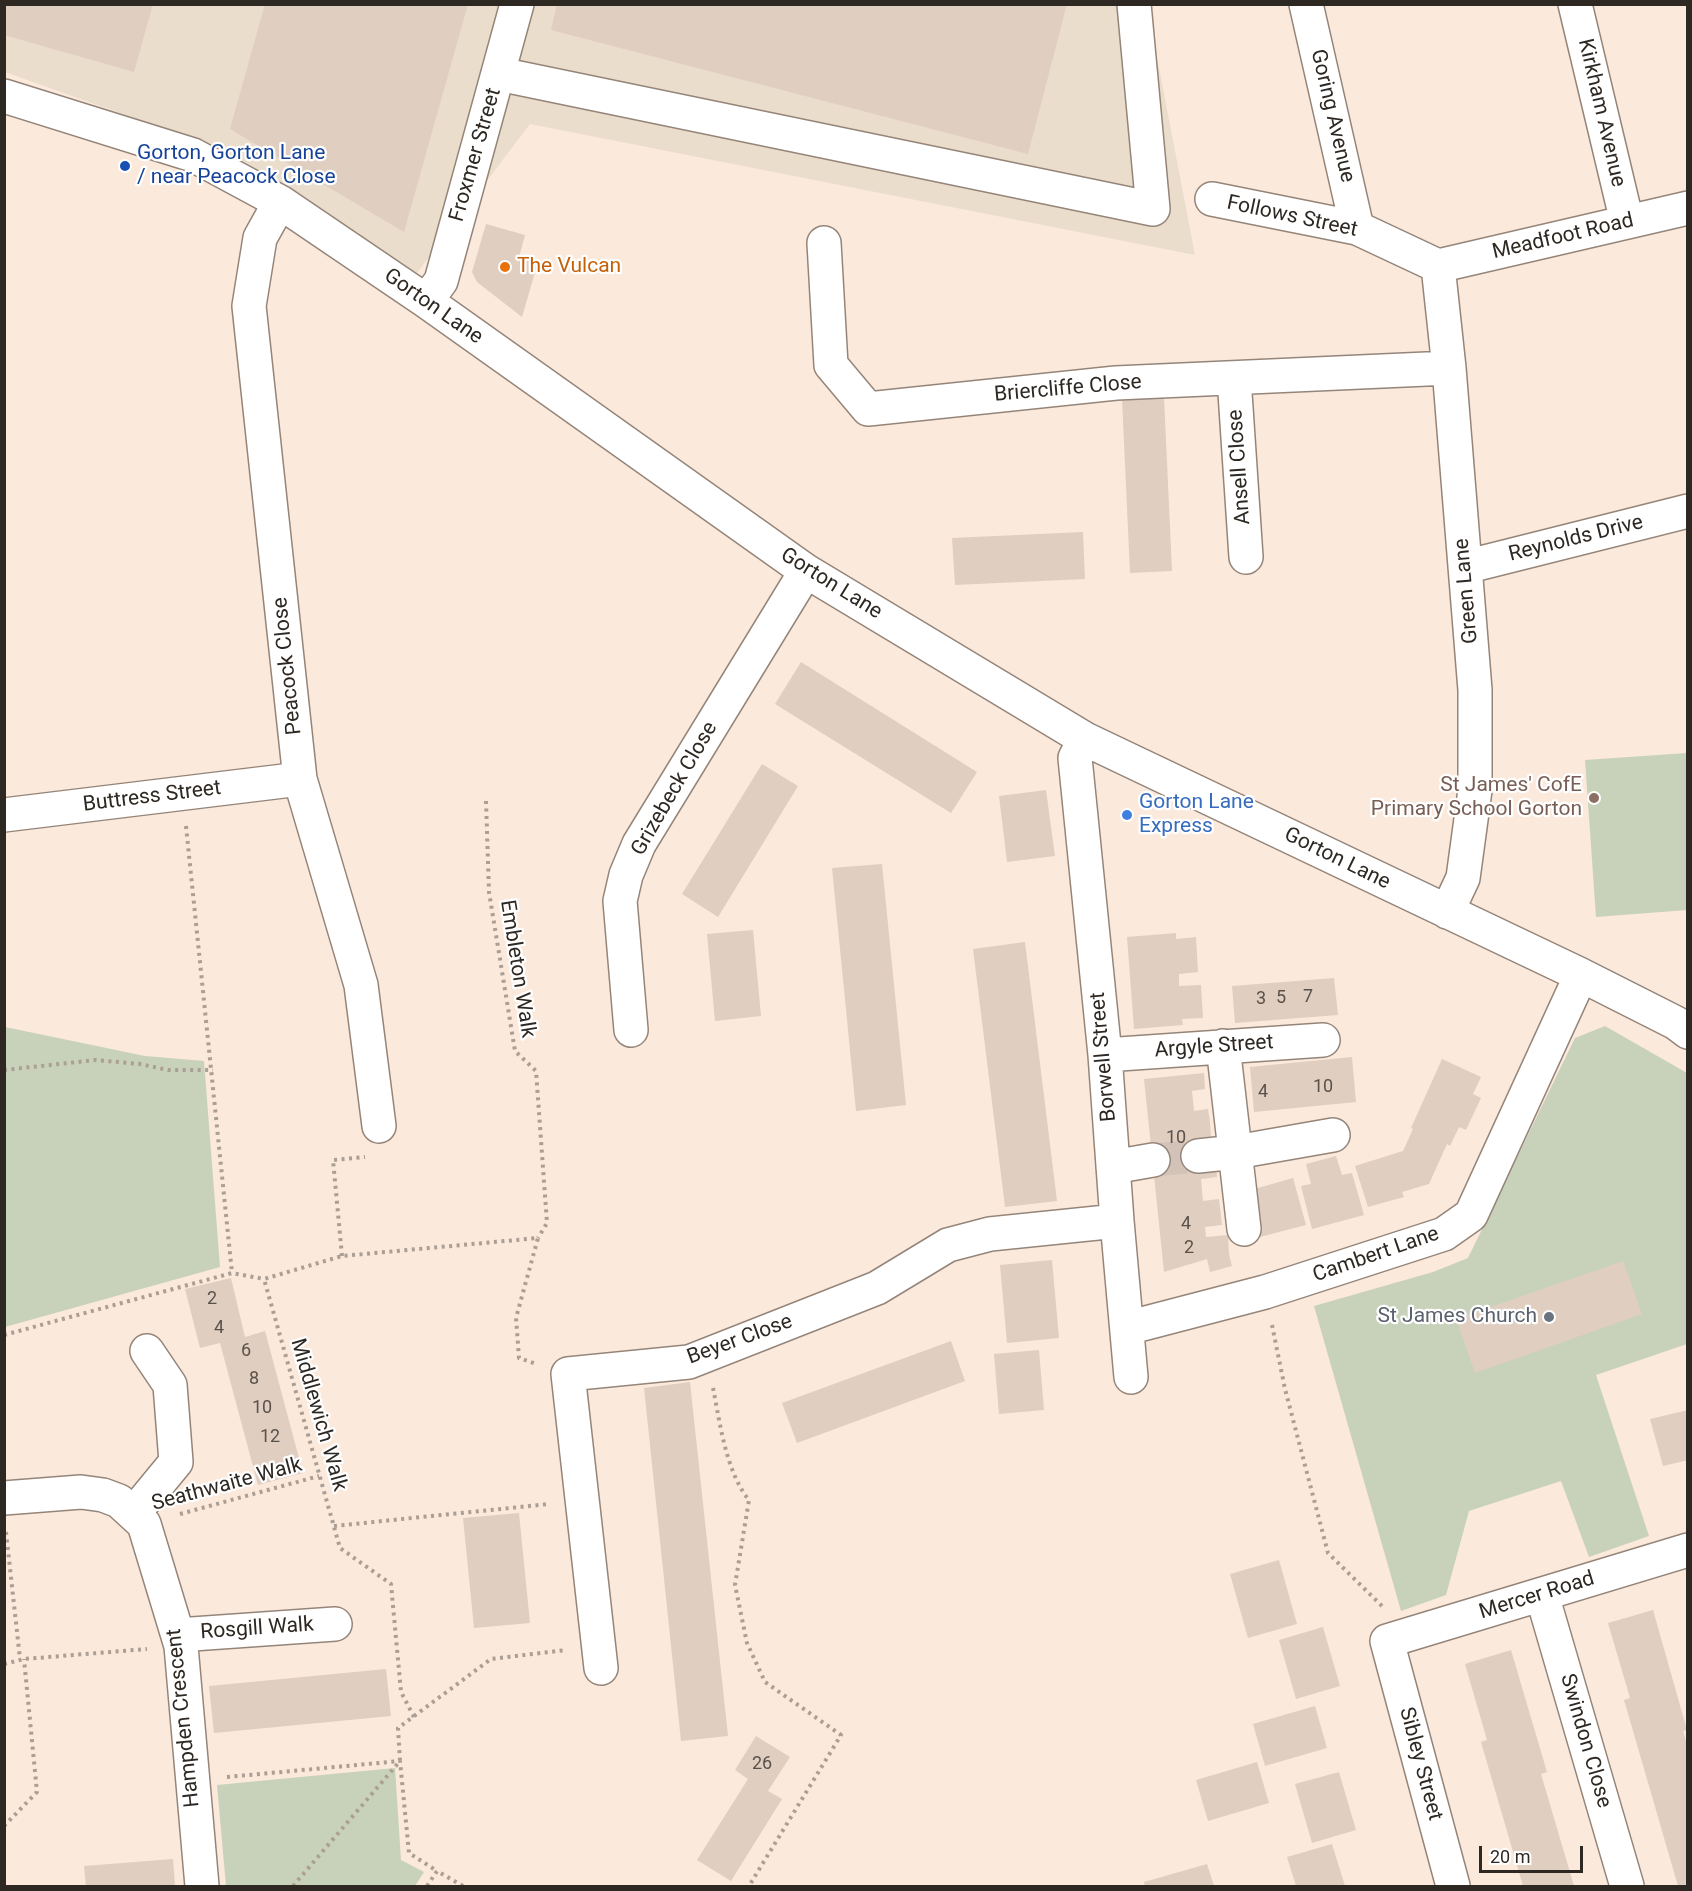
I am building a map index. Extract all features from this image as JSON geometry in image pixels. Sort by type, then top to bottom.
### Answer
[{"type":"street","name":"Froxmer Street","points":[[426,301],[441,281],[517,4]]},
{"type":"street","points":[[499,74],[1153,208],[1134,4]]},
{"type":"street","name":"Goring Avenue","points":[[1306,4],[1357,228]]},
{"type":"street","name":"Kirkham Avenue","points":[[1575,4],[1627,222]]},
{"type":"street","name":"Gorton Lane","points":[[4,96],[193,155],[280,202],[426,301],[806,571],[1085,739],[1581,975],[1676,1023],[1688,1032]]},
{"type":"street","name":"Follows Street","points":[[1212,199],[1357,228],[1438,266]]},
{"type":"street","name":"Peacock Close","points":[[280,202],[260,238],[249,306],[300,779],[361,985],[379,1126]]},
{"type":"street","name":"Meadfoot Road","points":[[1438,266],[1688,208]]},
{"type":"street","name":"Briercliffe Close","points":[[824,243],[831,365],[868,409],[1116,383],[1449,368]]},
{"type":"street","name":"Green Lane","points":[[1438,266],[1449,368],[1475,690],[1475,790],[1463,878],[1447,912]]},
{"type":"street","name":"Ansell Close","points":[[1234,378],[1246,557]]},
{"type":"street","name":"Reynolds Drive","points":[[1465,567],[1688,511]]},
{"type":"street","name":"Grizebeck Close","points":[[631,1030],[620,901],[626,875],[639,844],[806,571]]},
{"type":"street","name":"Borwell Street","points":[[1085,739],[1075,758],[1105,1055],[1131,1377]]},
{"type":"street","name":"Buttress Street","points":[[4,815],[300,779]]},
{"type":"street","name":"Cambert Lane","points":[[1127,1328],[1265,1292],[1444,1234],[1471,1215],[1581,975]]},
{"type":"street","name":"Argyle Street","points":[[1105,1055],[1323,1040]]},
{"type":"street","points":[[1223,1047],[1244,1229]]},
{"type":"street","points":[[1198,1156],[1236,1152],[1333,1135]]},
{"type":"street","points":[[1113,1167],[1153,1160]]},
{"type":"street","name":"Beyer Close","points":[[568,1374],[689,1362],[877,1288],[948,1245],[990,1234],[1117,1221]]},
{"type":"street","points":[[4,1498],[81,1492],[103,1495],[119,1501],[139,1518],[176,1462],[170,1385],[147,1351]]},
{"type":"street","points":[[568,1374],[600,1657]]},
{"type":"street","name":"Hampden Crescent","points":[[139,1518],[179,1641],[202,1887]]},
{"type":"street","name":"Mercer Road","points":[[1399,1637],[1687,1551]]},
{"type":"street","name":"Swindon Close","points":[[1542,1595],[1627,1887]]},
{"type":"street","name":"Rosgill Walk","points":[[179,1641],[335,1624]]},
{"type":"street","name":"Sibley Street","points":[[1399,1637],[1453,1887]]},
{"type":"path","points":[[183,793],[232,1273]]},
{"type":"path","name":"Embleton Walk","points":[[486,801],[489,892],[515,1051],[536,1071],[547,1223],[538,1239],[516,1318],[519,1358],[568,1374]]},
{"type":"path","points":[[4,1070],[96,1060],[140,1064],[168,1070],[213,1070]]},
{"type":"path","points":[[342,1256],[333,1160],[382,1156],[379,1126]]},
{"type":"path","points":[[4,1335],[232,1273],[264,1279],[342,1256],[538,1239]]},
{"type":"path","name":"Middlewich Walk","points":[[264,1279],[340,1548],[391,1584],[401,1692],[414,1717]]},
{"type":"path","points":[[1265,1292],[1285,1389],[1328,1553],[1399,1637]]},
{"type":"path","points":[[706,1355],[724,1442],[740,1488],[750,1500],[735,1585],[747,1643],[765,1682],[841,1735],[749,1887]]},
{"type":"path","name":"Seathwaite Walk","points":[[139,1518],[318,1476]]},
{"type":"path","points":[[334,1526],[582,1500]]},
{"type":"path","points":[[4,1521],[37,1792],[4,1826]]},
{"type":"path","points":[[4,1664],[22,1659],[179,1641]]},
{"type":"path","points":[[464,1887],[409,1853],[398,1728],[491,1659],[600,1657]]},
{"type":"path","points":[[192,1780],[400,1761]]},
{"type":"path","points":[[293,1887],[400,1761]]},
{"type":"path","points":[[427,1887],[437,1870]]},
{"type":"shaded area","points":[[4,5],[1147,5],[1195,255],[530,124],[417,273],[195,140],[5,72]]},
{"type":"green space","points":[[1687,753],[1687,910],[1596,917],[1585,760]]},
{"type":"green space","points":[[1605,1026],[1687,1073],[1687,1344],[1596,1375],[1649,1536],[1589,1557],[1561,1481],[1469,1511],[1446,1595],[1401,1611],[1314,1306],[1433,1272],[1468,1258],[1575,1038]]},
{"type":"green space","points":[[5,1027],[145,1056],[204,1061],[220,1267],[5,1327]]},
{"type":"green space","points":[[395,1768],[401,1860],[424,1872],[415,1886],[226,1886],[217,1785]]},
{"type":"building","points":[[4,4],[153,4],[134,72],[4,35]]},
{"type":"building","points":[[265,4],[468,4],[404,232],[230,129]]},
{"type":"building","points":[[557,4],[1067,4],[1028,154],[551,30]]},
{"type":"building","name":"The Vulcan","points":[[486,224],[525,235],[519,257],[538,262],[522,317],[477,282],[472,272]]},
{"type":"building","points":[[1164,397],[1172,571],[1130,573],[1122,399]]},
{"type":"building","points":[[1083,532],[1085,579],[955,585],[952,538]]},
{"type":"building","points":[[801,662],[977,772],[951,813],[775,704]]},
{"type":"building","points":[[762,764],[798,786],[718,917],[682,894]]},
{"type":"building","points":[[1046,790],[1055,856],[1007,862],[999,796]]},
{"type":"building","points":[[882,864],[906,1105],[856,1111],[832,868]]},
{"type":"building","points":[[753,930],[761,1016],[715,1021],[707,934]]},
{"type":"building","points":[[1176,933],[1176,939],[1196,937],[1198,972],[1179,974],[1179,986],[1201,985],[1203,1018],[1182,1019],[1183,1025],[1134,1029],[1127,937]]},
{"type":"building","points":[[1025,942],[1057,1201],[1005,1207],[973,949]]},
{"type":"building","points":[[1334,978],[1338,1015],[1235,1023],[1232,986]]},
{"type":"building","points":[[1352,1057],[1356,1102],[1254,1112],[1250,1067]]},
{"type":"building","points":[[1442,1059],[1481,1077],[1473,1094],[1481,1098],[1466,1130],[1459,1127],[1450,1146],[1447,1144],[1429,1184],[1402,1192],[1404,1197],[1368,1207],[1355,1166],[1403,1151]]},
{"type":"building","points":[[1204,1073],[1205,1089],[1192,1091],[1194,1111],[1208,1109],[1210,1122],[1211,1137],[1196,1139],[1199,1165],[1216,1163],[1217,1177],[1201,1179],[1203,1201],[1219,1199],[1222,1225],[1205,1227],[1206,1237],[1228,1235],[1232,1266],[1210,1272],[1207,1259],[1164,1272],[1144,1079]]},
{"type":"building","points":[[1336,1156],[1342,1175],[1352,1173],[1364,1215],[1312,1229],[1301,1186],[1311,1184],[1306,1164]]},
{"type":"building","points":[[1293,1178],[1306,1225],[1256,1238],[1244,1192]]},
{"type":"building","points":[[1052,1260],[1059,1338],[1007,1343],[1000,1265]]},
{"type":"building","name":"St James Church","points":[[1623,1261],[1642,1314],[1475,1373],[1456,1319]]},
{"type":"building","points":[[231,1278],[245,1337],[265,1331],[303,1473],[258,1485],[220,1343],[200,1348],[185,1289]]},
{"type":"building","points":[[951,1341],[965,1381],[797,1443],[782,1403]]},
{"type":"building","points":[[1039,1350],[1044,1410],[999,1414],[994,1354]]},
{"type":"building","points":[[690,1382],[728,1736],[681,1741],[644,1388]]},
{"type":"building","points":[[1688,1410],[1688,1460],[1663,1466],[1650,1419]]},
{"type":"building","points":[[519,1513],[530,1623],[474,1628],[463,1518]]},
{"type":"building","points":[[1279,1560],[1297,1624],[1248,1638],[1230,1574]]},
{"type":"building","points":[[1653,1610],[1687,1730],[1683,1731],[1688,1748],[1688,1886],[1678,1886],[1624,1700],[1630,1698],[1608,1623]]},
{"type":"building","points":[[1323,1627],[1340,1686],[1296,1699],[1279,1640]]},
{"type":"building","points":[[1511,1650],[1547,1772],[1541,1774],[1574,1886],[1523,1886],[1481,1742],[1487,1740],[1465,1664]]},
{"type":"building","points":[[386,1669],[391,1716],[214,1733],[209,1686]]},
{"type":"building","points":[[1315,1706],[1327,1748],[1265,1766],[1253,1724]]},
{"type":"building","points":[[756,1736],[790,1757],[768,1791],[782,1799],[731,1881],[697,1860],[748,1779],[735,1770]]},
{"type":"building","points":[[1257,1762],[1269,1803],[1208,1821],[1196,1780]]},
{"type":"building","points":[[1339,1772],[1356,1830],[1312,1843],[1295,1784]]},
{"type":"building","points":[[1332,1844],[1345,1886],[1296,1886],[1287,1857]]},
{"type":"building","points":[[173,1859],[175,1886],[86,1886],[84,1866]]},
{"type":"building","points":[[1207,1864],[1214,1886],[1145,1886],[1144,1882]]},
{"type":"tunnel","points":[[1153,1160],[1198,1156]]},
{"type":"place","name":"Gorton, Gorton Lane / near Peacock Close","points":[[125,166]]},
{"type":"place","name":"The Vulcan","points":[[505,267]]},
{"type":"place","name":"St James' CofE Primary School Gorton","points":[[1594,798]]},
{"type":"place","name":"Gorton Lane Express","points":[[1127,815]]},
{"type":"place","name":"St James Church","points":[[1549,1317]]}]
